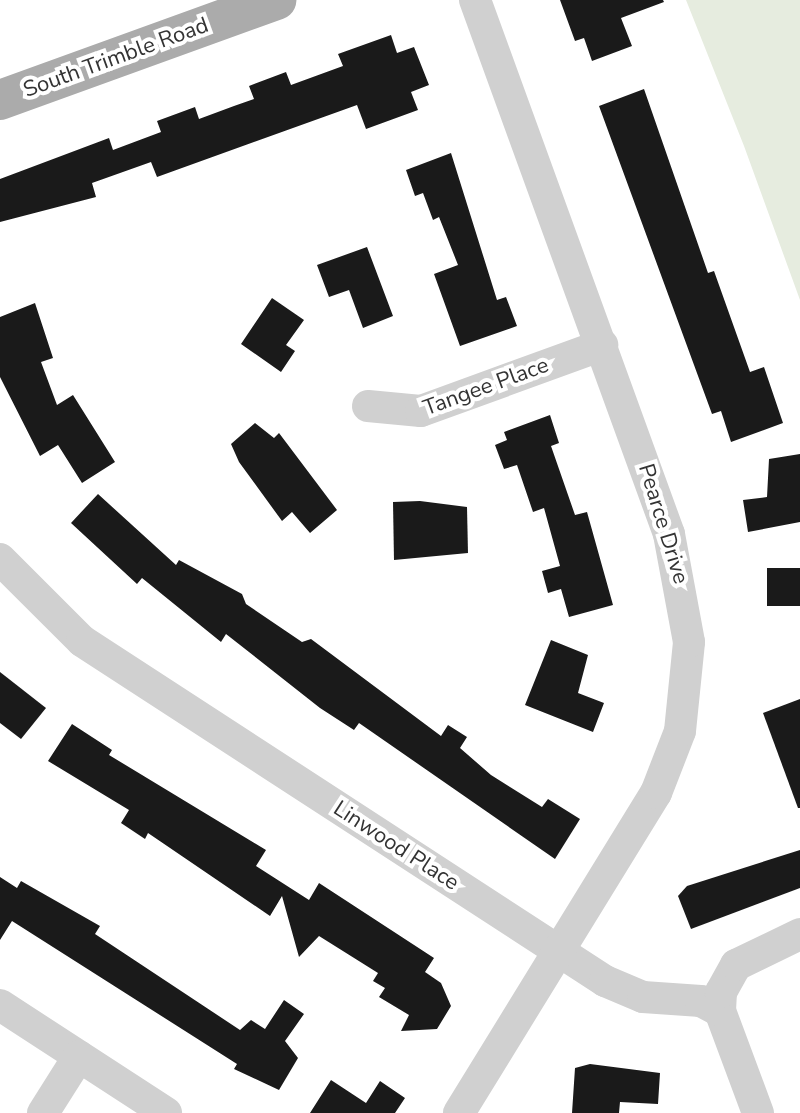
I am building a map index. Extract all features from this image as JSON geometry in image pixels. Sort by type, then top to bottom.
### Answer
[{"type":"main road","name":"South Trimble Road","points":[[0,100],[277,0]]},
{"type":"street","name":"Pearce Drive","points":[[459,1113],[562,954],[656,793],[680,731],[689,642],[669,534],[475,0]]},
{"type":"street","name":"Tangee Place","points":[[368,406],[421,411],[602,345]]},
{"type":"street","name":"Linwood Place","points":[[0,559],[82,641],[562,954],[622,990],[701,1001],[720,1011]]},
{"type":"street","points":[[758,1113],[720,1011],[736,965],[800,934]]},
{"type":"street","points":[[0,1005],[166,1113]]},
{"type":"street","points":[[43,1113],[79,1056]]},
{"type":"shaded area","points":[[686,0],[800,0],[800,300],[744,146]]},
{"type":"building","points":[[560,0],[664,2],[621,18],[632,46],[592,61],[584,38],[575,41]]},
{"type":"building","points":[[391,35],[397,53],[414,47],[429,85],[411,92],[418,110],[366,129],[357,105],[157,177],[151,162],[92,183],[96,197],[0,222],[0,179],[109,138],[113,150],[161,132],[157,121],[195,107],[199,119],[254,99],[249,86],[286,72],[291,85],[343,66],[338,54]]},
{"type":"building","points":[[644,89],[708,273],[714,271],[750,372],[764,367],[783,423],[731,442],[721,411],[712,414],[599,106]]},
{"type":"building","points":[[451,153],[497,300],[506,297],[517,326],[460,346],[434,274],[458,265],[439,217],[433,220],[423,193],[415,196],[406,170]]},
{"type":"building","points":[[367,247],[393,316],[363,328],[349,290],[329,297],[317,265]]},
{"type":"building","points":[[272,298],[304,320],[286,345],[295,351],[281,372],[241,344]]},
{"type":"building","points":[[35,303],[53,358],[41,362],[57,405],[73,395],[115,462],[82,483],[58,445],[40,456],[0,377],[0,317]]},
{"type":"building","points":[[550,415],[559,443],[551,446],[575,515],[587,512],[613,605],[569,617],[561,589],[548,593],[542,571],[560,566],[544,508],[533,512],[517,465],[504,469],[495,445],[507,440],[504,432]]},
{"type":"building","points":[[255,423],[274,438],[279,433],[337,510],[310,533],[292,512],[282,521],[239,462],[231,444]]},
{"type":"building","points":[[800,454],[800,522],[748,532],[743,500],[767,497],[769,459]]},
{"type":"building","points":[[98,494],[176,565],[179,560],[242,594],[246,604],[302,642],[311,639],[441,736],[448,725],[467,737],[460,748],[491,775],[542,807],[548,799],[580,819],[555,859],[359,723],[354,730],[320,708],[226,634],[221,642],[142,578],[137,584],[71,523]]},
{"type":"building","points":[[420,501],[467,507],[468,553],[394,560],[393,502]]},
{"type":"building","points":[[767,568],[800,568],[800,606],[767,606]]},
{"type":"building","points":[[551,640],[588,655],[578,693],[604,703],[593,732],[525,705]]},
{"type":"building","points":[[0,672],[46,708],[21,739],[0,723]]},
{"type":"building","points":[[800,699],[800,808],[798,808],[763,713]]},
{"type":"building","points":[[72,724],[112,750],[109,755],[266,850],[256,866],[309,900],[319,883],[434,958],[425,972],[441,983],[451,1006],[437,1029],[401,1031],[409,1015],[379,997],[385,988],[373,981],[378,973],[319,936],[299,957],[282,896],[270,916],[148,833],[145,839],[121,823],[129,810],[48,761]]},
{"type":"building","points":[[800,850],[800,888],[691,929],[678,896],[687,886]]},
{"type":"building","points":[[0,877],[17,888],[21,881],[100,926],[95,934],[240,1030],[251,1020],[265,1029],[284,1000],[304,1014],[285,1041],[298,1058],[279,1090],[234,1069],[237,1064],[12,921],[0,940]]},
{"type":"building","points":[[590,1064],[660,1073],[658,1104],[620,1102],[619,1113],[572,1113],[575,1068]]},
{"type":"building","points":[[331,1080],[366,1103],[380,1081],[405,1098],[395,1113],[310,1113]]}]
